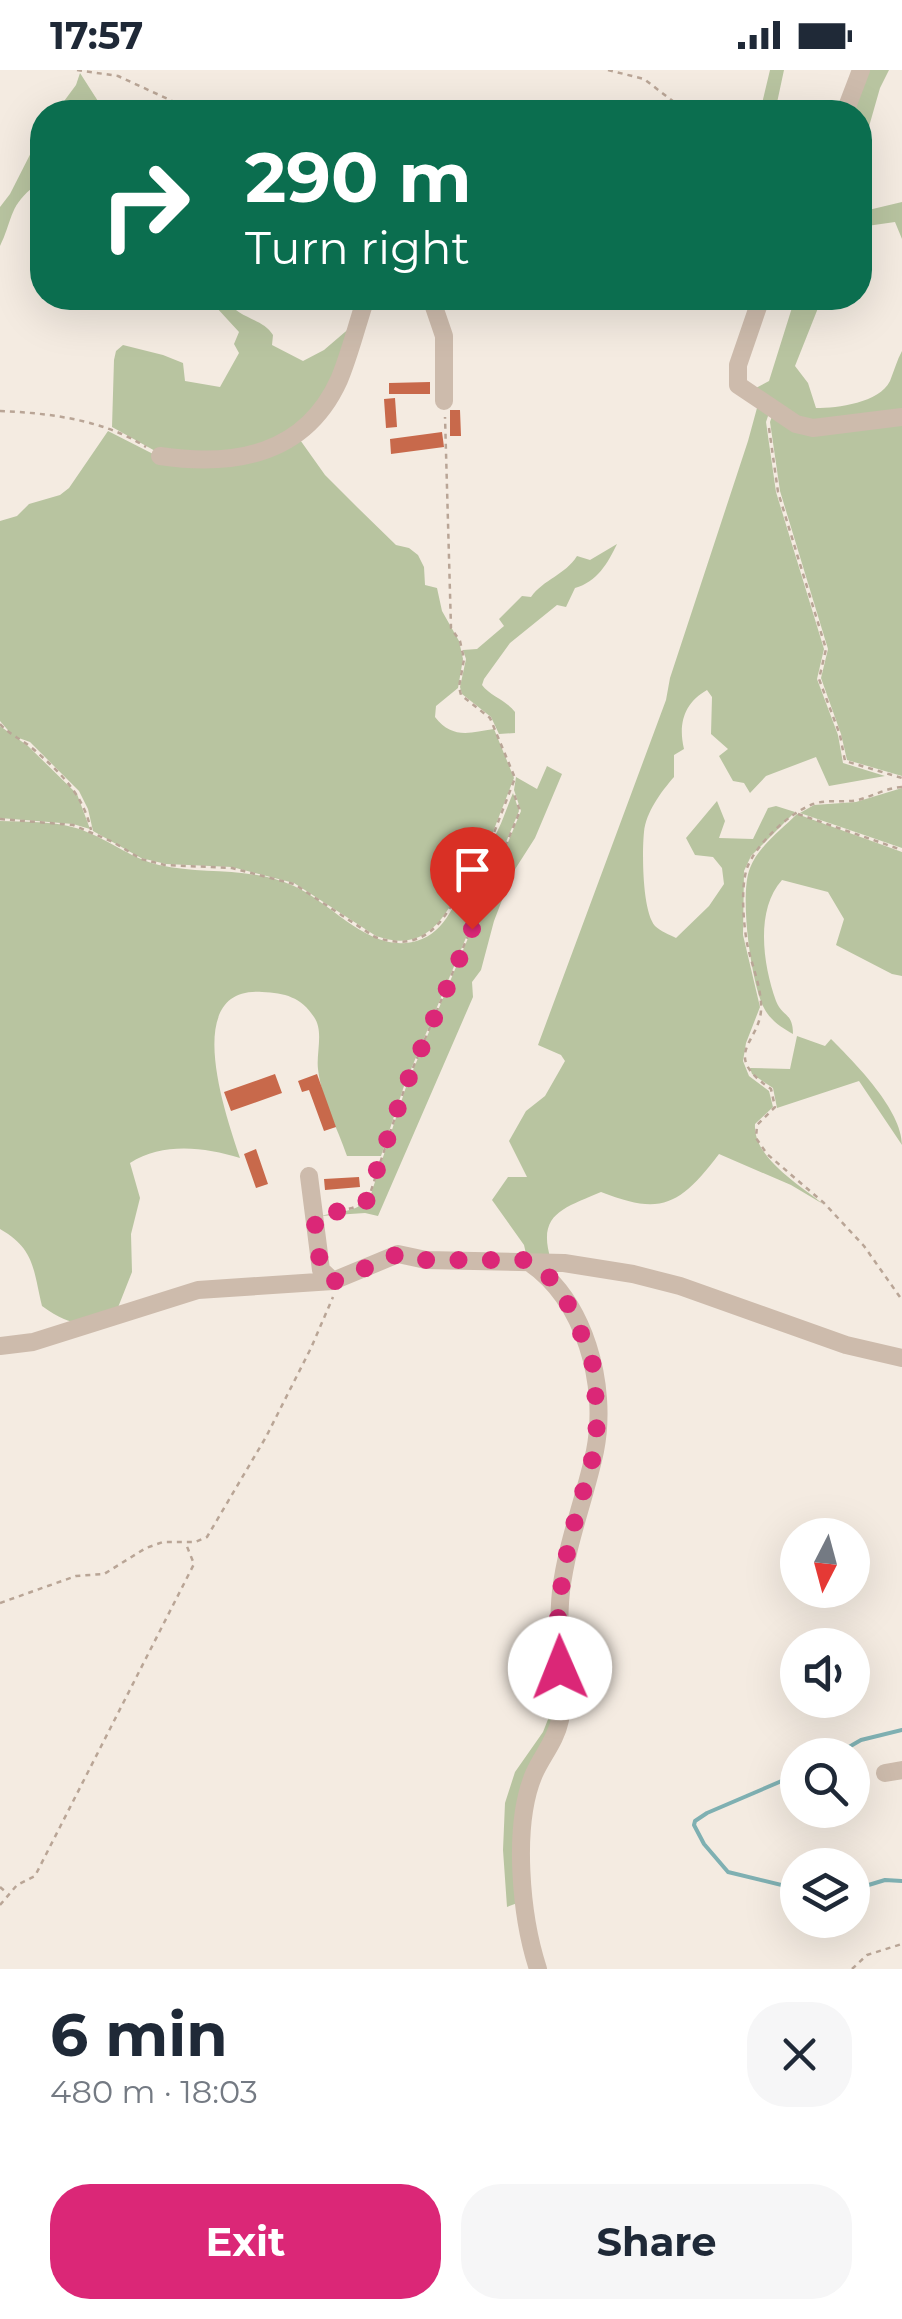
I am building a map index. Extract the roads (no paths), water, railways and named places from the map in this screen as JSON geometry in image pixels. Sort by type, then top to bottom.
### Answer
[{"type":"street","points":[[850,100],[861,70]]},
{"type":"street","points":[[160,456],[182,460],[256,456],[293,438],[310,422],[338,381],[362,310]]},
{"type":"street","points":[[435,310],[444,336],[444,401]]},
{"type":"street","points":[[757,310],[738,364],[738,384],[796,424],[813,428],[902,417]]},
{"type":"street","points":[[309,1176],[321,1270],[333,1282]]},
{"type":"street","points":[[0,1346],[33,1342],[198,1290],[333,1282],[398,1254],[426,1260],[564,1262],[680,1286],[846,1346],[902,1358]]},
{"type":"street","points":[[527,1260],[547,1274],[581,1329],[592,1358],[597,1413],[596,1446],[562,1582],[558,1616],[560,1721],[534,1774],[522,1832],[525,1900],[538,1969]]},
{"type":"waterway","points":[[869,1738],[902,1730]]},
{"type":"waterway","points":[[780,1782],[707,1813],[694,1825],[704,1844],[728,1872],[780,1885]]},
{"type":"waterway","points":[[870,1885],[902,1881]]}]
